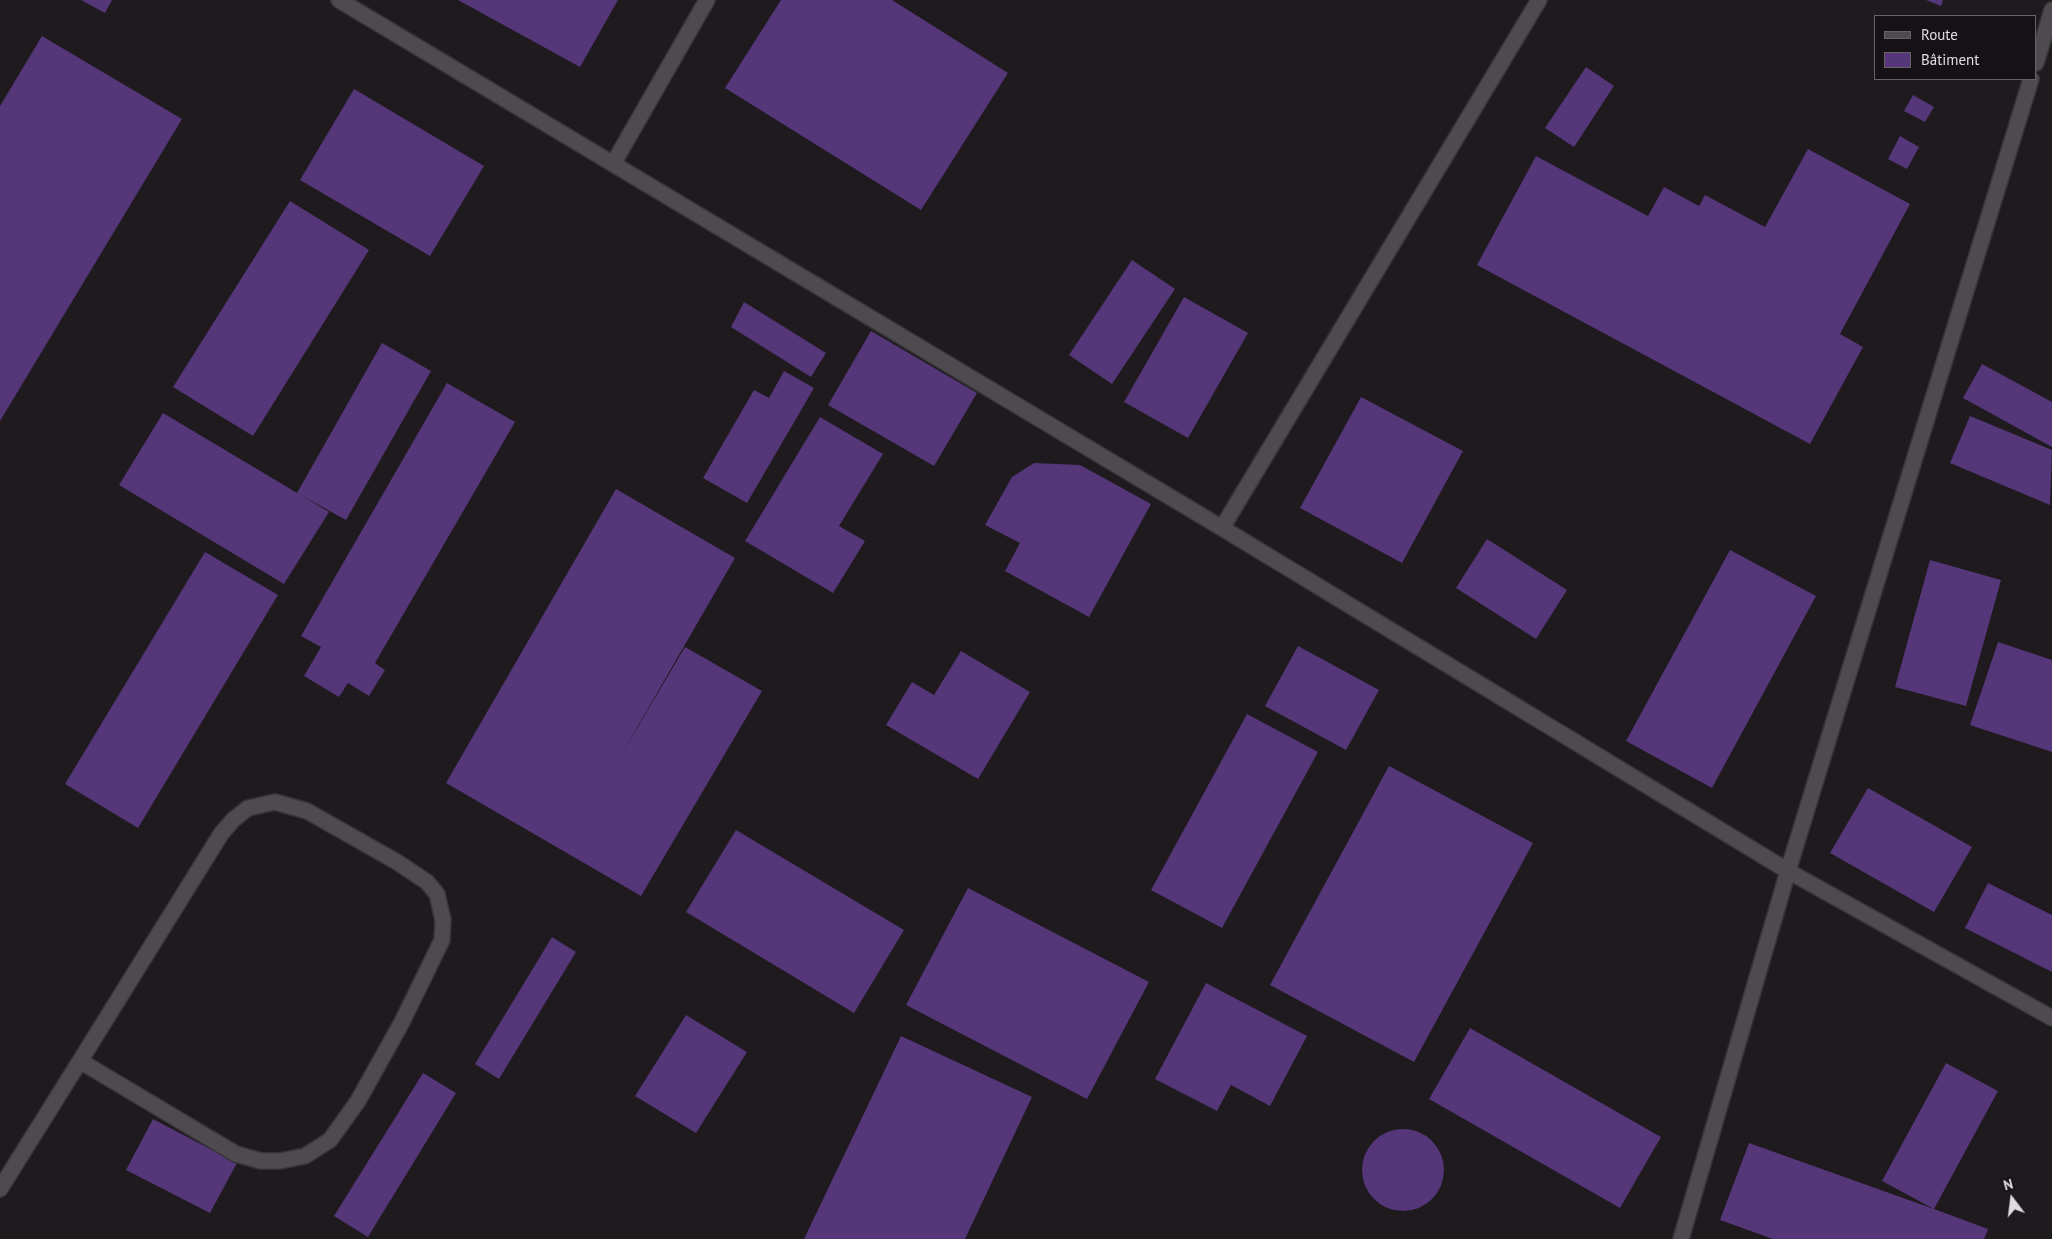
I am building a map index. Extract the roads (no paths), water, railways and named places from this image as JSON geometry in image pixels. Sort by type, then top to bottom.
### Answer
[{"type":"street","points":[[339,0],[1222,528],[1788,871],[2052,1018]]},
{"type":"street","points":[[612,164],[707,0]]},
{"type":"street","points":[[1222,528],[1539,0]]},
{"type":"street","points":[[2037,60],[2052,10]]},
{"type":"street","points":[[1681,1239],[1788,871],[2031,80]]},
{"type":"street","points":[[0,1189],[221,834],[233,820],[248,808],[275,802],[307,811],[396,862],[426,882],[437,894],[444,920],[442,940],[402,1022],[358,1101],[330,1140],[305,1156],[280,1161],[261,1161],[236,1154],[80,1061]]}]
